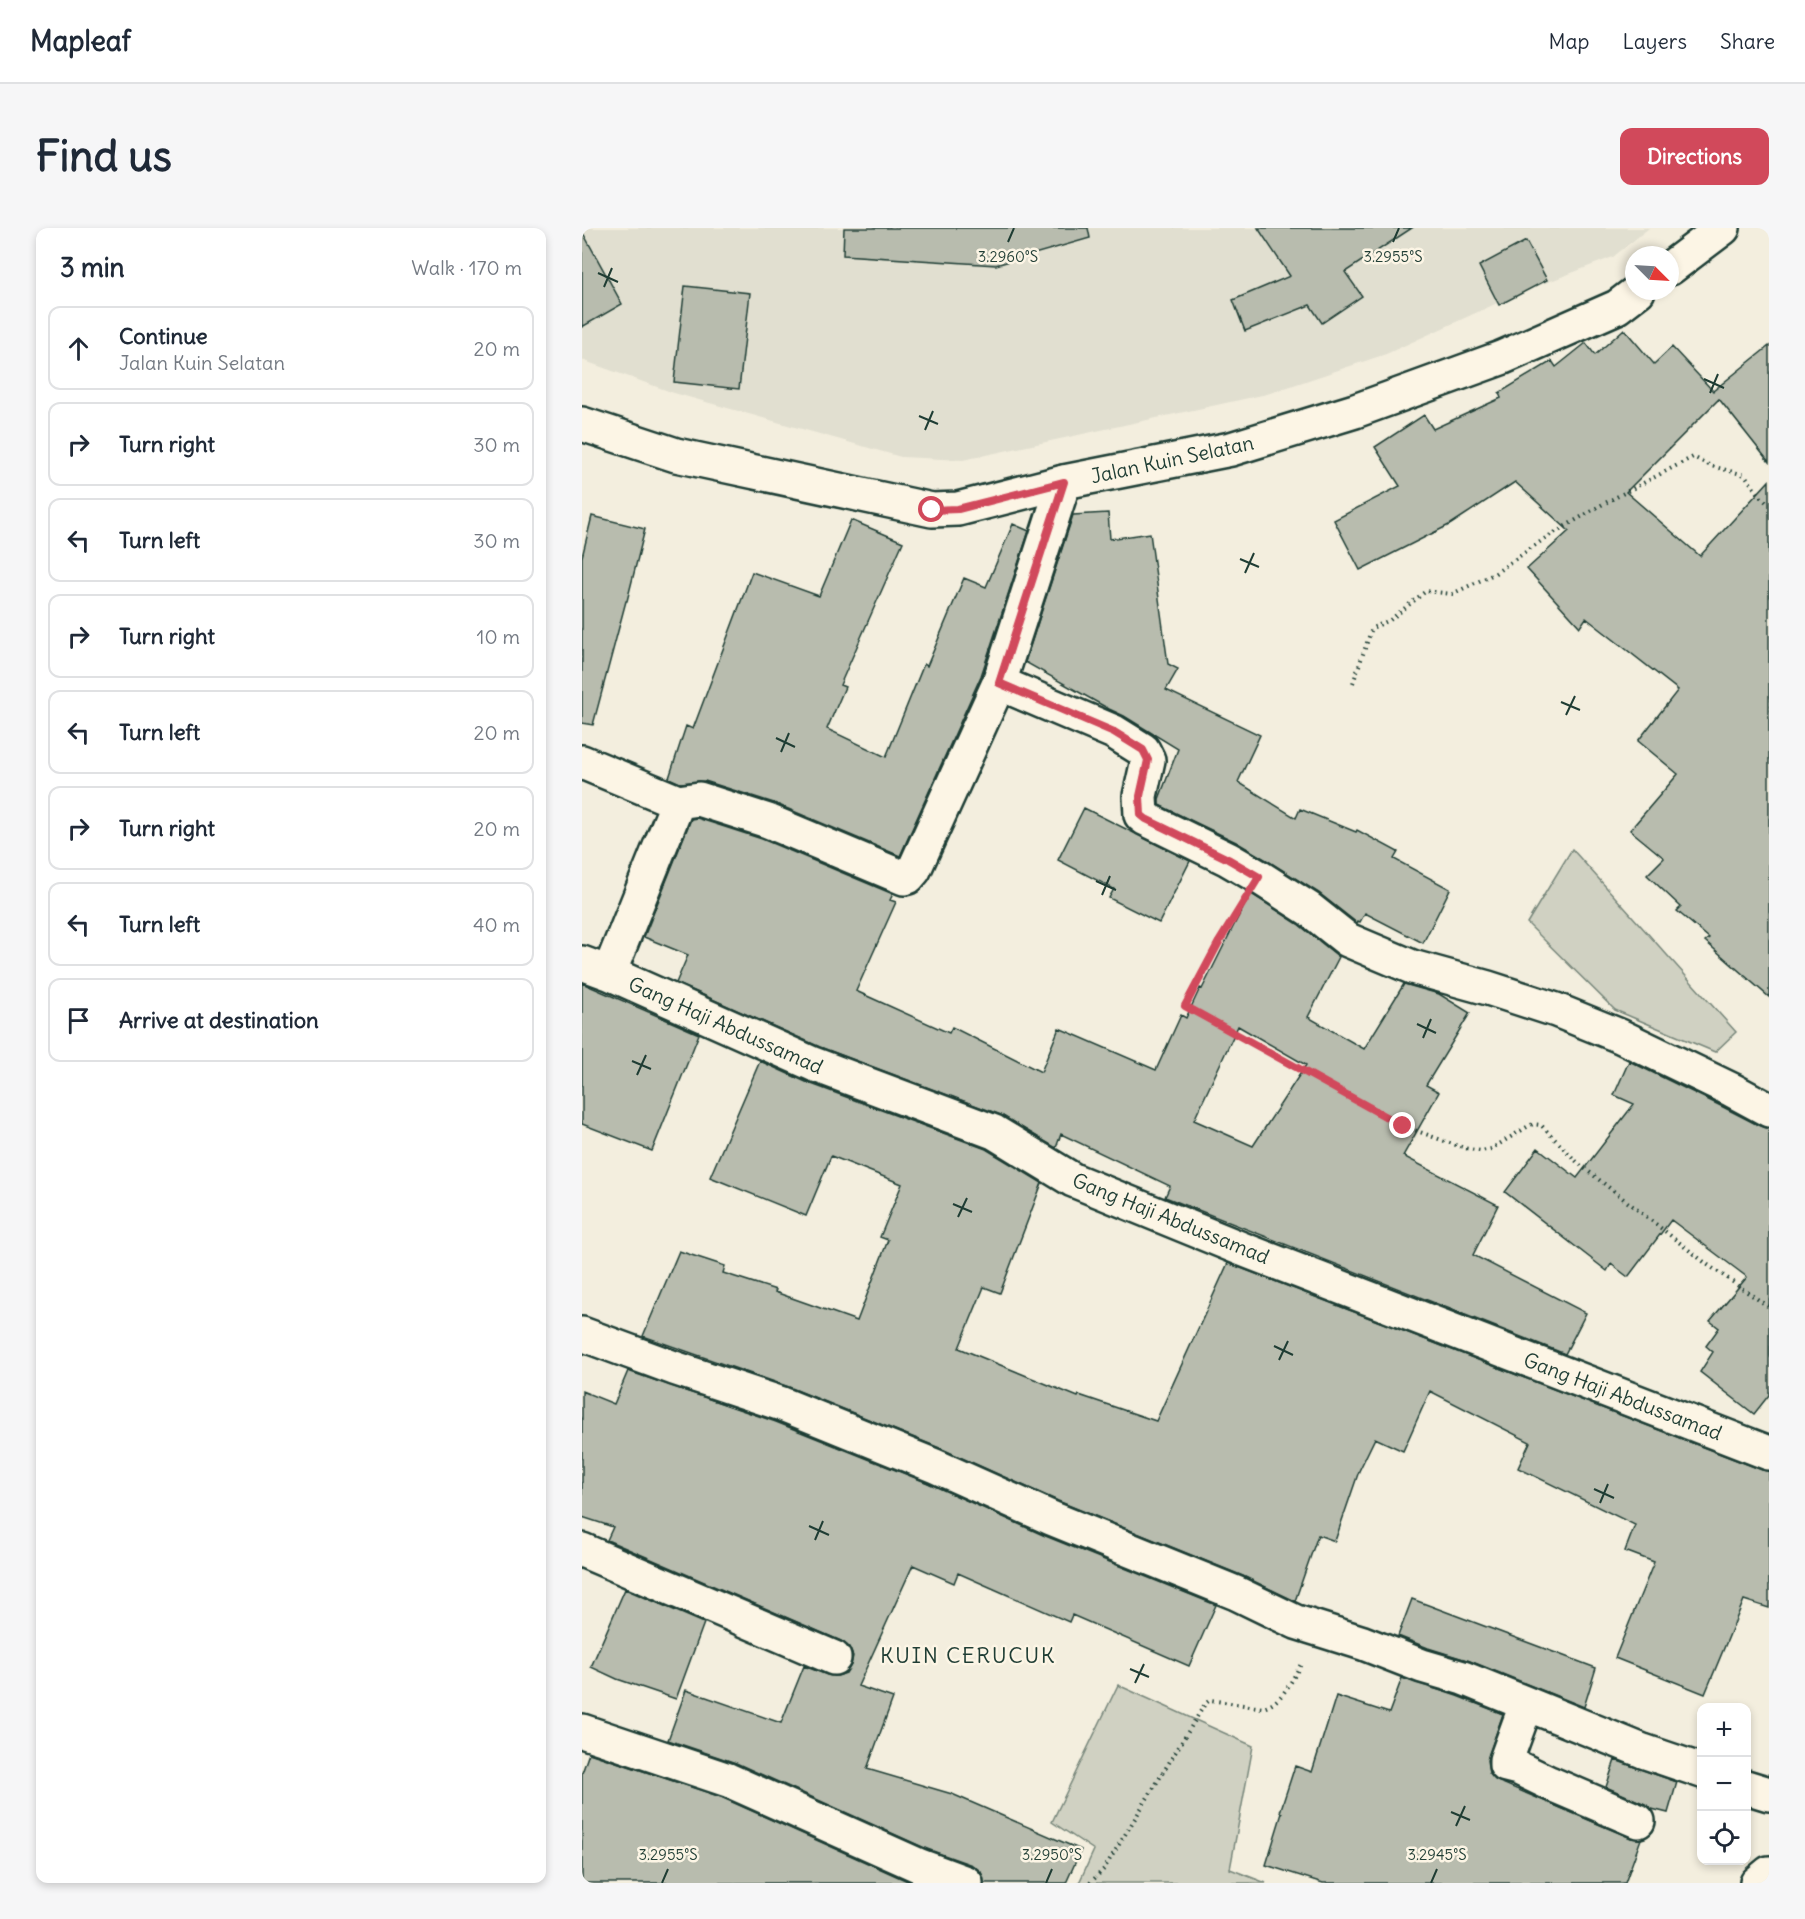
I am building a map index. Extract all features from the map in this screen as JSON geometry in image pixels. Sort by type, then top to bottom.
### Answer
[{"type":"street","points":[[1679,261],[1722,228]]},
{"type":"street","name":"Jalan Kuin Selatan","points":[[582,424],[676,455],[932,510],[958,509],[1064,482],[1230,449],[1355,411],[1501,358],[1617,307],[1626,300]]},
{"type":"street","points":[[582,762],[678,802],[699,799],[768,821],[904,878],[914,870],[999,683],[1064,482]]},
{"type":"street","points":[[999,683],[1114,732],[1143,750],[1148,760],[1140,796],[1141,815],[1259,877],[1309,909],[1348,940],[1412,968],[1488,988],[1556,1010],[1620,1036],[1769,1110]]},
{"type":"street","points":[[595,968],[678,802]]},
{"type":"street","name":"Gang Haji Abdussamad","points":[[595,968],[813,1064],[994,1132],[1073,1180],[1253,1253],[1769,1453]]},
{"type":"street","points":[[582,1334],[782,1404],[935,1466],[1051,1518],[1236,1593],[1296,1622],[1463,1678],[1643,1751],[1697,1770]]},
{"type":"street","points":[[582,1550],[834,1658]]},
{"type":"street","points":[[1526,1705],[1506,1765],[1518,1768],[1638,1821]]},
{"type":"street","points":[[582,1731],[728,1780],[920,1866],[966,1883]]},
{"type":"street","points":[[1751,1789],[1769,1794]]},
{"type":"street","points":[[1757,1883],[1769,1873]]},
{"type":"path","points":[[1353,682],[1372,628],[1390,620],[1426,591],[1452,594],[1494,574],[1556,532],[1603,504],[1693,457],[1711,466],[1745,475],[1769,505]]},
{"type":"path","points":[[1259,877],[1219,942],[1185,1006],[1403,1126],[1464,1148],[1481,1151],[1491,1149],[1533,1124],[1541,1125],[1579,1164],[1708,1264],[1769,1307]]},
{"type":"path","points":[[1090,1883],[1104,1869],[1205,1704],[1210,1700],[1263,1708],[1270,1706],[1287,1687],[1320,1629]]},
{"type":"shaded area","points":[[582,228],[1649,228],[1613,257],[1517,294],[1386,354],[1267,394],[963,460],[901,457],[674,393],[582,360]]},
{"type":"shaded area","points":[[1572,849],[1736,1032],[1715,1052],[1615,1010],[1527,923]]},
{"type":"shaded area","points":[[1118,1685],[1253,1746],[1230,1869],[1266,1883],[1079,1883],[1094,1850],[1052,1822]]},
{"type":"building","points":[[844,228],[1088,228],[1090,238],[996,265],[843,255]]},
{"type":"building","points":[[1258,228],[1412,228],[1345,272],[1362,296],[1322,323],[1310,305],[1245,331],[1233,300],[1290,276]]},
{"type":"building","points":[[582,231],[622,304],[582,327]]},
{"type":"building","points":[[1526,241],[1547,280],[1499,305],[1479,266]]},
{"type":"building","points":[[685,286],[750,293],[739,389],[674,382]]},
{"type":"building","points":[[1624,329],[1654,364],[1672,347],[1713,391],[1769,346],[1769,462],[1719,399],[1626,492],[1700,556],[1769,481],[1769,997],[1705,941],[1709,938],[1677,911],[1681,907],[1647,875],[1664,858],[1630,830],[1678,774],[1638,741],[1678,690],[1586,618],[1580,627],[1527,569],[1569,531],[1515,482],[1451,524],[1360,570],[1334,520],[1400,486],[1375,447],[1424,415],[1433,429],[1501,398],[1499,393],[1552,361],[1556,367],[1586,343],[1595,355]]},
{"type":"building","points":[[1108,513],[1110,539],[1150,533],[1168,664],[1178,669],[1166,690],[1260,735],[1238,782],[1296,818],[1300,809],[1356,832],[1357,830],[1398,852],[1394,859],[1450,889],[1423,943],[1365,913],[1357,923],[1319,893],[1268,861],[1236,842],[1159,805],[1159,799],[1178,749],[1124,716],[1025,662],[1073,515]]},
{"type":"building","points":[[592,516],[645,529],[593,725],[582,723],[582,557]]},
{"type":"building","points":[[851,520],[903,542],[840,685],[845,687],[827,729],[886,757],[924,664],[927,666],[964,578],[986,587],[1013,524],[1029,531],[981,676],[900,856],[774,803],[705,781],[680,783],[669,778],[686,726],[693,729],[752,572],[819,596]]},
{"type":"building","points":[[1084,808],[1190,861],[1159,923],[1109,898],[1114,889],[1058,860]]},
{"type":"building","points":[[697,818],[762,839],[893,894],[890,900],[896,902],[856,991],[949,1033],[952,1027],[1041,1072],[1059,1028],[1156,1070],[1181,1015],[1186,1018],[1250,893],[1298,924],[1339,957],[1308,1017],[1364,1049],[1404,984],[1439,994],[1470,1013],[1426,1085],[1439,1092],[1403,1156],[1498,1205],[1473,1255],[1586,1313],[1565,1354],[1165,1197],[1170,1186],[1061,1134],[1056,1148],[1001,1115],[820,1047],[676,983],[688,955],[644,937],[691,819]],"holes":[[[1238,1026],[1306,1065],[1253,1146],[1194,1120]]]},
{"type":"building","points":[[582,983],[699,1034],[652,1151],[582,1124]]},
{"type":"building","points":[[760,1061],[806,1082],[986,1149],[1042,1183],[1000,1293],[984,1287],[959,1348],[1078,1397],[1079,1395],[1156,1421],[1228,1263],[1769,1471],[1769,1608],[1744,1600],[1705,1694],[1615,1658],[1654,1562],[1625,1551],[1635,1525],[1518,1468],[1530,1442],[1430,1391],[1403,1451],[1375,1438],[1359,1471],[1335,1541],[1318,1535],[1295,1601],[1243,1576],[1058,1501],[942,1449],[789,1387],[643,1336],[679,1251],[725,1266],[723,1273],[776,1290],[775,1292],[857,1321],[888,1240],[880,1237],[902,1184],[831,1156],[806,1216],[710,1177]]},
{"type":"building","points":[[1629,1061],[1769,1129],[1769,1395],[1754,1414],[1700,1372],[1713,1352],[1706,1346],[1719,1328],[1710,1321],[1747,1277],[1671,1220],[1628,1277],[1611,1264],[1607,1271],[1505,1192],[1538,1148],[1577,1178],[1634,1104],[1614,1095]]},
{"type":"building","points":[[628,1371],[776,1422],[928,1483],[1043,1535],[1216,1605],[1189,1666],[1072,1615],[1069,1622],[958,1573],[954,1583],[913,1565],[858,1686],[893,1698],[867,1769],[952,1794],[1081,1850],[1066,1883],[984,1883],[981,1872],[972,1865],[927,1849],[736,1763],[668,1740],[686,1690],[781,1723],[804,1666],[827,1675],[837,1676],[846,1673],[853,1656],[849,1647],[841,1641],[607,1540],[613,1527],[582,1517],[582,1391],[614,1404]]},
{"type":"building","points":[[625,1589],[704,1623],[676,1699],[617,1679],[591,1667]]},
{"type":"building","points":[[1412,1599],[1596,1668],[1584,1707],[1470,1661],[1398,1636]]},
{"type":"building","points":[[1402,1678],[1503,1714],[1487,1760],[1489,1773],[1495,1780],[1631,1838],[1641,1839],[1625,1883],[1323,1883],[1266,1865],[1295,1766],[1312,1772],[1336,1696],[1389,1713]]},
{"type":"building","points":[[589,1753],[721,1797],[912,1883],[582,1883],[582,1773]]},
{"type":"building","points":[[1615,1760],[1677,1782],[1668,1813],[1652,1809],[1606,1787]]},
{"type":"district","name":"KUIN CERUCUK","points":[[968,1655]]},
{"type":"route","points":[[932,510],[958,509],[1064,482],[999,683],[1114,732],[1143,750],[1148,760],[1140,796],[1141,815],[1259,877],[1219,942],[1185,1006],[1403,1126]]}]
